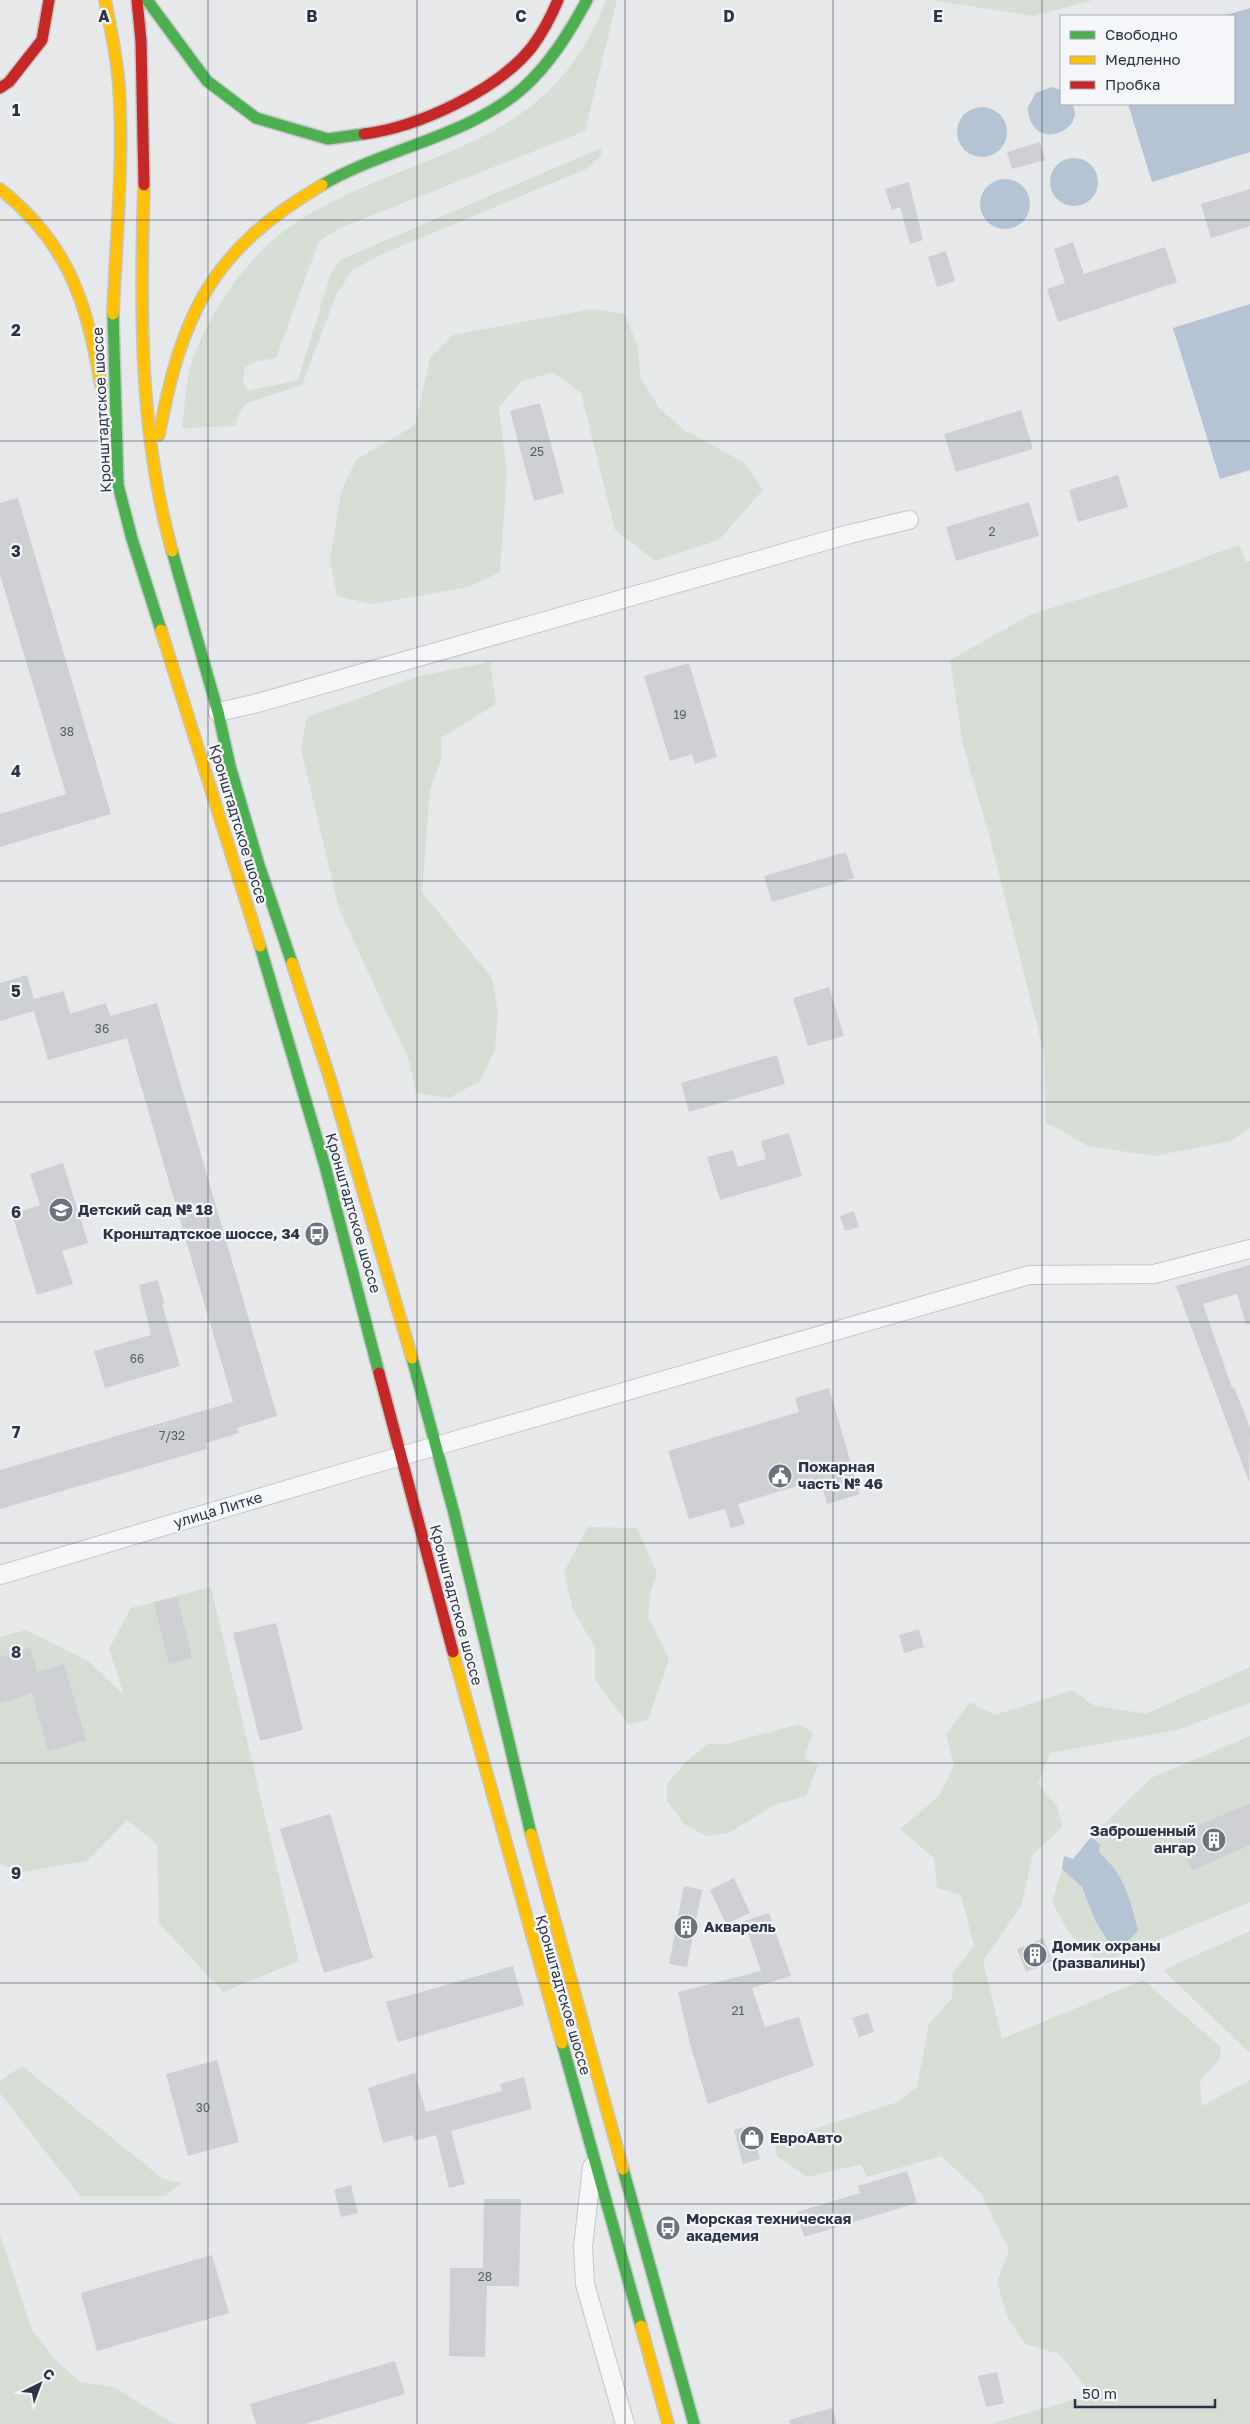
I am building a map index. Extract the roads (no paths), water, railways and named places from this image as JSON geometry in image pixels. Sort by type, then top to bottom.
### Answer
[{"type":"main road","points":[[0,88],[9,82],[42,40],[49,0]]},
{"type":"main road","name":"Кронштадтское шоссе","points":[[105,0],[115,49],[119,87],[120,151],[112,332],[118,485],[132,539],[236,867],[325,1166],[458,1671],[668,2424]]},
{"type":"main road","name":"Кронштадтское шоссе","points":[[137,0],[141,40],[144,157],[142,251],[144,383],[154,467],[170,542],[218,712],[230,766],[252,843],[334,1092],[437,1446],[532,1840],[694,2424]]},
{"type":"main road","points":[[147,0],[207,81],[256,118],[328,139],[386,131],[453,106],[476,93],[514,65],[530,48],[547,25],[558,0]]},
{"type":"main road","points":[[154,467],[165,392],[180,340],[206,287],[230,255],[260,224],[305,193],[352,169],[482,116],[509,99],[546,66],[571,30],[587,0]]},
{"type":"main road","points":[[0,188],[32,216],[51,240],[72,277],[87,314],[118,485]]},
{"type":"street","points":[[218,712],[254,704],[850,534],[909,520]]},
{"type":"street","name":"улица Литке","points":[[0,1575],[401,1456],[1029,1274],[1154,1274],[1250,1249]]},
{"type":"street","points":[[593,2159],[583,2246],[584,2269],[588,2300],[625,2424]]},
{"type":"water","points":[[1250,8],[1250,152],[1152,182],[1128,105],[1235,105],[1235,15],[1226,15]]},
{"type":"water","points":[[1051,87],[1060,90],[1060,105],[1073,105],[1075,115],[1072,123],[1058,133],[1050,135],[1037,130],[1029,117],[1028,107],[1036,93]]},
{"type":"water","points":[[982,107],[996,111],[1003,118],[1007,132],[1003,146],[996,153],[982,157],[968,153],[961,146],[957,132],[961,118],[968,111]]},
{"type":"water","points":[[1074,158],[1083,160],[1091,165],[1096,173],[1098,182],[1096,191],[1091,199],[1083,204],[1074,206],[1065,204],[1057,199],[1052,191],[1050,182],[1052,173],[1057,165],[1065,160]]},
{"type":"water","points":[[1005,179],[1019,183],[1026,190],[1030,204],[1026,218],[1019,225],[1005,229],[991,225],[984,218],[980,204],[984,190],[991,183]]},
{"type":"water","points":[[1250,304],[1250,470],[1220,479],[1173,328]]},
{"type":"water","points":[[1091,1837],[1100,1844],[1099,1852],[1121,1879],[1132,1908],[1138,1931],[1124,1945],[1110,1944],[1096,1922],[1082,1887],[1062,1869],[1064,1856],[1073,1859]]},
{"type":"place","name":"Детский сад № 18","points":[[61,1210]]},
{"type":"place","name":"Кронштадтское шоссе, 34","points":[[317,1234]]},
{"type":"place","name":"Пожарная часть № 46","points":[[780,1476]]},
{"type":"place","name":"Заброшенный ангар","points":[[1214,1840]]},
{"type":"place","name":"Акварель","points":[[686,1927]]},
{"type":"place","name":"Домик охраны (развалины)","points":[[1035,1955]]},
{"type":"place","name":"ЕвроАвто","points":[[752,2138]]},
{"type":"place","name":"Морская техническая академия","points":[[668,2228]]}]
